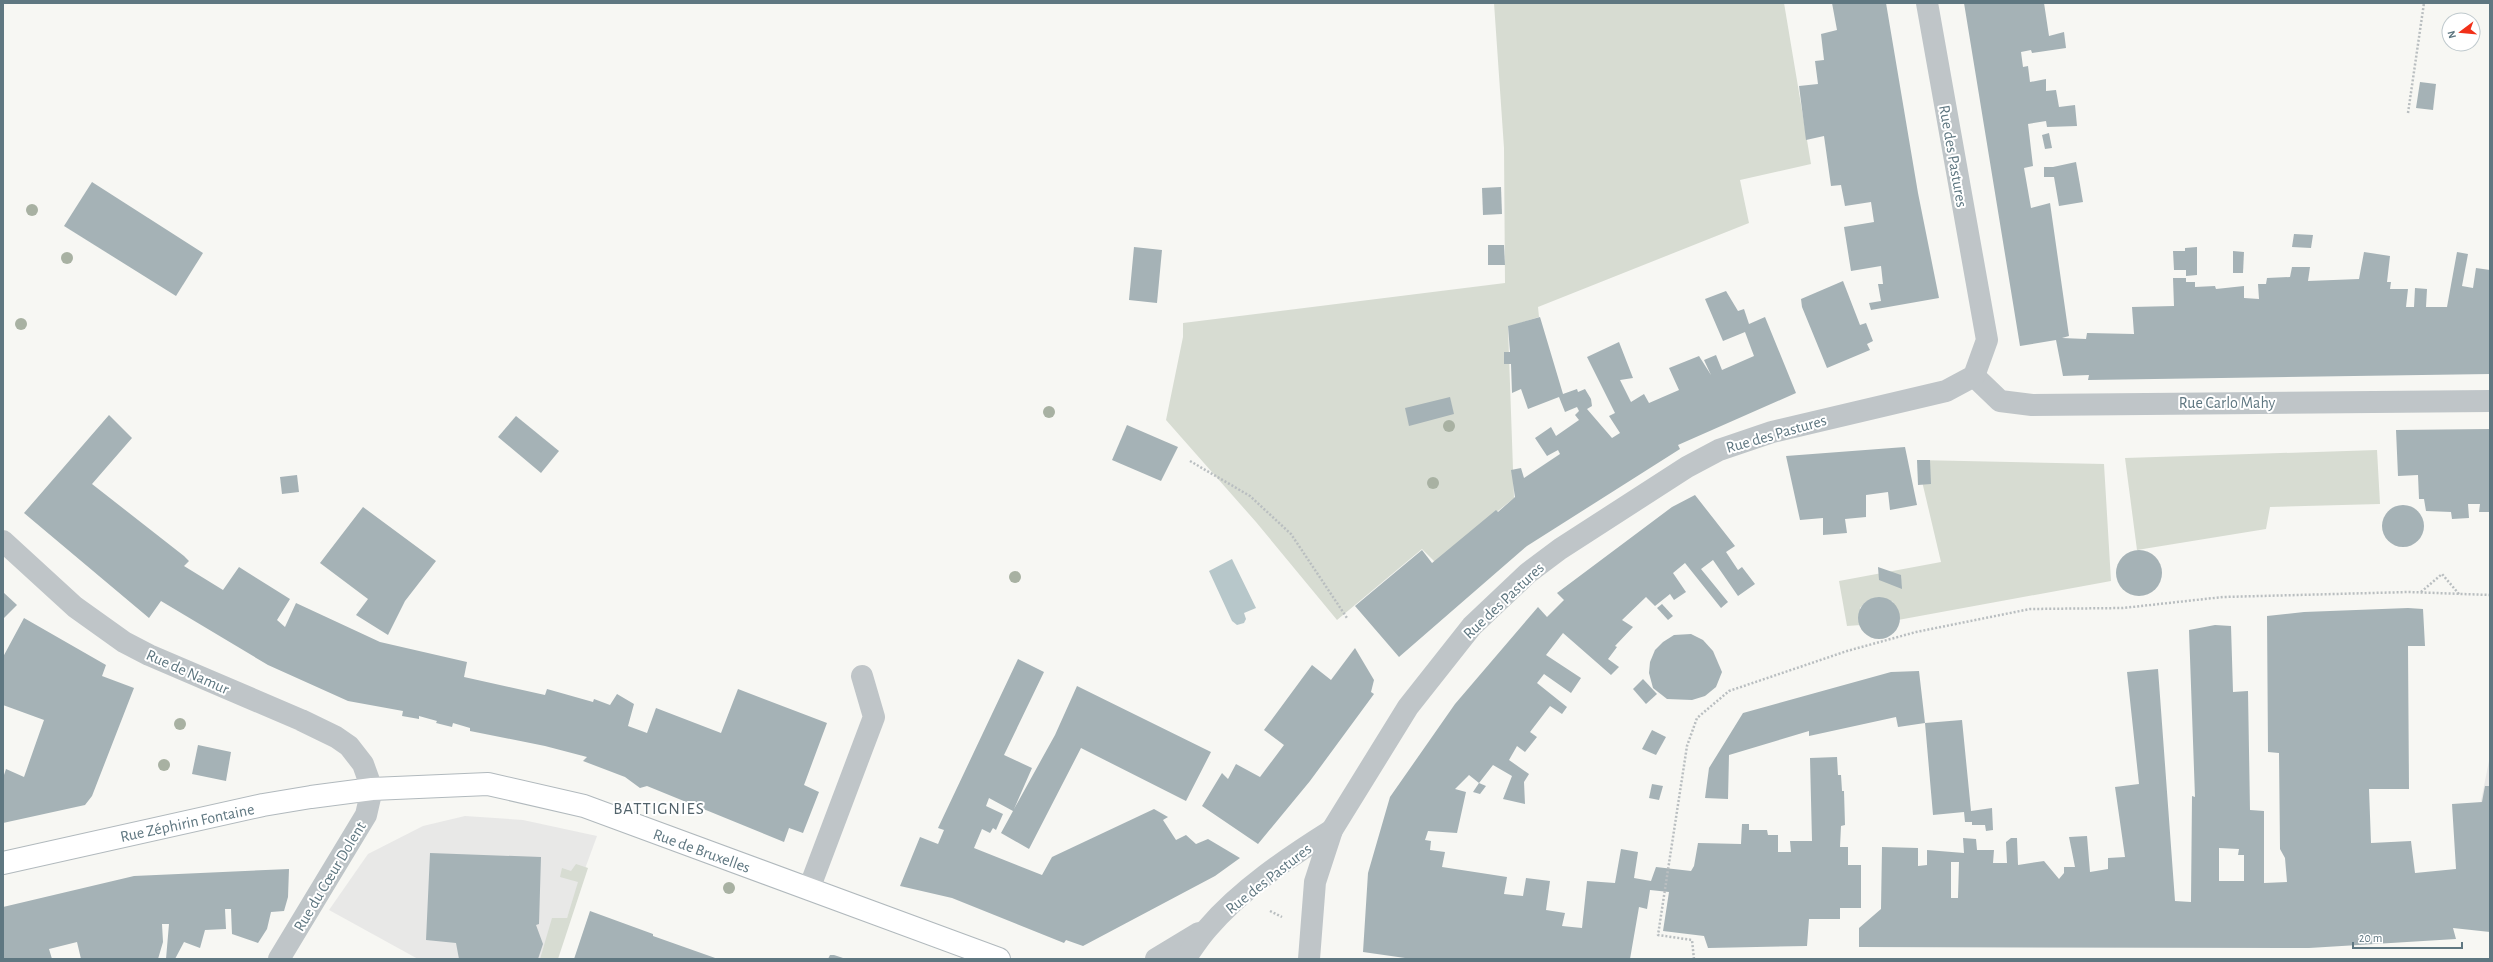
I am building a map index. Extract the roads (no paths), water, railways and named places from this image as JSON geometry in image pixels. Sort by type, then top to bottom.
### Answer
[{"type":"main road","name":"Rue de Bruxelles","points":[[372,789],[488,784],[584,806],[999,959]]},
{"type":"main road","name":"Rue Zéphirin Fontaine","points":[[3,863],[264,805],[372,789]]},
{"type":"street","name":"Rue des Pastures","points":[[1309,959],[1315,882],[1332,830],[1397,721],[1472,626],[1528,574],[1560,550],[1687,466],[1719,450],[1772,432],[1946,391],[1974,376],[1986,340],[1927,3]]},
{"type":"street","name":"Rue Carlo Mahy","points":[[1974,376],[2000,401],[2032,405],[2490,400]]},
{"type":"street","name":"Rue de Namur","points":[[3,541],[75,607],[124,642],[149,655],[301,720],[336,737],[350,746],[363,764],[372,789]]},
{"type":"street","points":[[809,889],[874,717],[862,676]]},
{"type":"street","name":"Rue du Cœur Dolent","points":[[279,959],[366,815],[372,789]]},
{"type":"street","name":"Rue des Pastures","points":[[1156,959],[1207,928],[1245,893],[1287,859],[1332,830]]},
{"type":"street","name":"Rue des Pastures","points":[[1185,959],[1207,928]]},
{"type":"district","name":"BATTIGNIES","points":[[659,808]]}]
